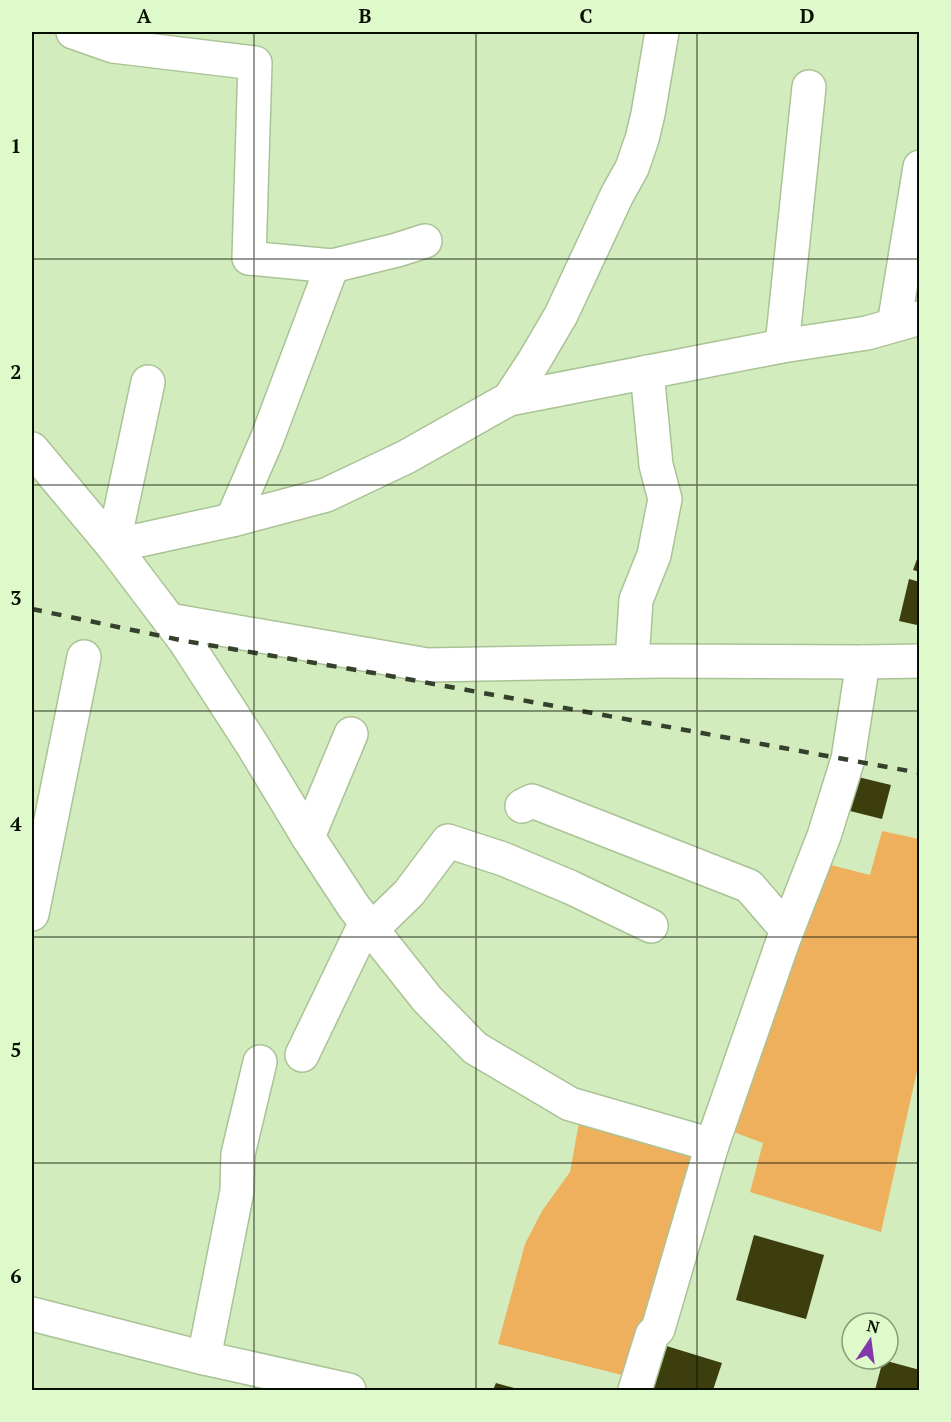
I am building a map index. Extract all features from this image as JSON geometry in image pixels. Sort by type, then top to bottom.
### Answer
[{"type":"street","points":[[73,32],[113,46],[255,63],[249,258],[332,266],[425,241]]},
{"type":"street","points":[[509,399],[561,315],[632,168],[646,122],[662,32]]},
{"type":"street","points":[[782,346],[809,87]]},
{"type":"street","points":[[113,546],[232,520],[326,495],[406,457],[509,399],[782,346],[867,333],[907,321],[920,167]]},
{"type":"street","points":[[232,520],[267,439],[332,266]]},
{"type":"street","points":[[632,661],[636,600],[654,555],[665,499],[656,465],[646,372]]},
{"type":"street","points":[[113,546],[148,382]]},
{"type":"street","points":[[32,449],[113,546],[185,641],[354,907],[427,999],[475,1048],[570,1104],[712,1145]]},
{"type":"street","points":[[169,620],[427,665],[632,661],[920,661]]},
{"type":"street","points":[[32,914],[84,657]]},
{"type":"street","points":[[635,1390],[652,1335],[658,1329],[712,1145],[787,930],[824,836],[848,759],[863,662]]},
{"type":"street","points":[[308,837],[351,734]]},
{"type":"street","points":[[522,806],[532,801],[749,886],[787,930]]},
{"type":"street","points":[[302,1055],[369,926],[409,893],[448,841],[503,859],[570,887],[651,926]]},
{"type":"street","points":[[204,1358],[237,1191],[238,1154],[260,1062]]},
{"type":"street","points":[[32,1314],[204,1358],[350,1390]]},
{"type":"shaded area","points":[[882,831],[919,839],[919,1062],[881,1232],[750,1192],[763,1143],[728,1130],[819,862],[870,875]]},
{"type":"shaded area","points":[[580,1117],[695,1146],[630,1377],[498,1344],[525,1244],[542,1211],[570,1172]]},
{"type":"building","points":[[920,551],[920,572],[913,570]]},
{"type":"building","points":[[909,579],[920,582],[920,613],[917,625],[899,621]]},
{"type":"building","points":[[858,777],[891,785],[882,819],[850,811]]},
{"type":"building","points":[[754,1235],[824,1255],[806,1319],[736,1300]]},
{"type":"building","points":[[660,1344],[722,1363],[713,1390],[646,1390]]},
{"type":"building","points":[[900,1365],[920,1370],[920,1390],[875,1390],[880,1371],[900,1371]]},
{"type":"building","points":[[496,1383],[521,1390],[493,1390]]},
{"type":"railway","points":[[32,609],[185,641],[374,673],[920,773]]}]
